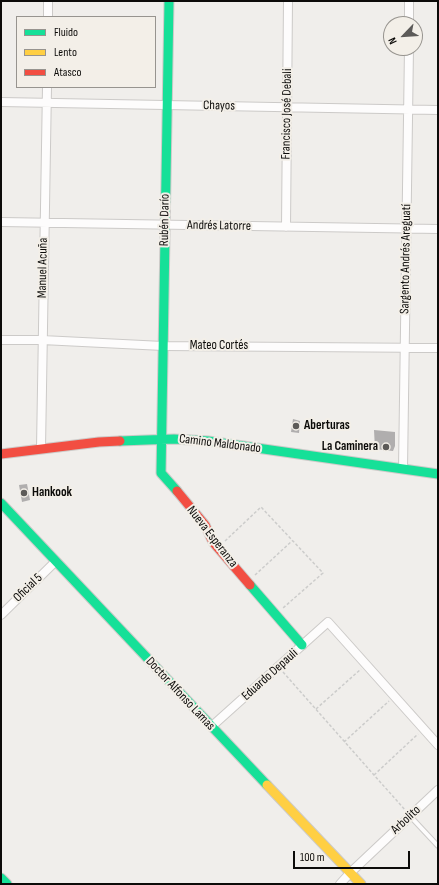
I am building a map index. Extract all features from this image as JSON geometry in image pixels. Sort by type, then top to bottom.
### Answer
[{"type":"street","points":[[48,1],[48,16]]},
{"type":"street","name":"Rubén Darío","points":[[162,439],[169,1]]},
{"type":"street","name":"Francisco José Debali","points":[[286,227],[288,1]]},
{"type":"street","points":[[409,1],[409,16]]},
{"type":"street","name":"Sargento Andrés Areguatí","points":[[403,469],[409,56]]},
{"type":"street","name":"Manuel Acuña","points":[[41,448],[47,88]]},
{"type":"street","name":"Chayos","points":[[1,102],[438,110]]},
{"type":"street","name":"Andrés Latorre","points":[[1,222],[438,229]]},
{"type":"street","name":"Mateo Cortés","points":[[1,340],[42,340],[163,346],[438,348]]},
{"type":"street","name":"Camino Maldonado","points":[[1,454],[99,442],[162,439],[208,441],[438,474]]},
{"type":"street","name":"Nueva Esperanza","points":[[162,439],[160,469],[162,476],[205,525],[212,542],[302,646]]},
{"type":"street","name":"Doctor Alfonso Lamas","points":[[1,503],[55,562],[361,884]]},
{"type":"street","name":"Oficial 5","points":[[1,615],[55,562]]},
{"type":"street","name":"Eduardo Depauli","points":[[211,727],[328,622],[366,664]]},
{"type":"street","points":[[366,664],[438,745]]},
{"type":"street","name":"Arbolito","points":[[340,884],[438,790]]},
{"type":"street","points":[[1,878],[7,884]]},
{"type":"lane","points":[[410,816],[438,846]]},
{"type":"path","points":[[218,548],[262,507],[323,573],[276,615]]},
{"type":"path","points":[[247,582],[292,541]]},
{"type":"path","points":[[316,709],[366,664]]},
{"type":"path","points":[[279,667],[410,816]]},
{"type":"path","points":[[344,742],[395,696]]},
{"type":"path","points":[[374,775],[424,729]]},
{"type":"building","name":"Aberturas","points":[[293,419],[300,421],[299,433],[291,432]]},
{"type":"building","points":[[374,430],[395,432],[395,446],[393,451],[375,449]]},
{"type":"building","name":"Hankook","points":[[27,484],[30,500],[22,502],[19,485]]},
{"type":"traffic: fast","points":[[169,1],[161,473],[177,491]]},
{"type":"traffic: fast","points":[[120,441],[174,439],[208,441],[438,474]]},
{"type":"traffic: fast","points":[[1,503],[267,785]]},
{"type":"traffic: fast","points":[[250,585],[302,645]]},
{"type":"traffic: fast","points":[[1,878],[7,884]]},
{"type":"traffic: slow","points":[[267,785],[361,884]]},
{"type":"traffic: jam","points":[[1,454],[99,442],[120,441]]},
{"type":"traffic: jam","points":[[177,491],[205,525],[213,542],[250,585]]},
{"type":"place","name":"Aberturas","points":[[296,426]]},
{"type":"place","name":"La Caminera","points":[[386,447]]},
{"type":"place","name":"Hankook","points":[[24,493]]}]
